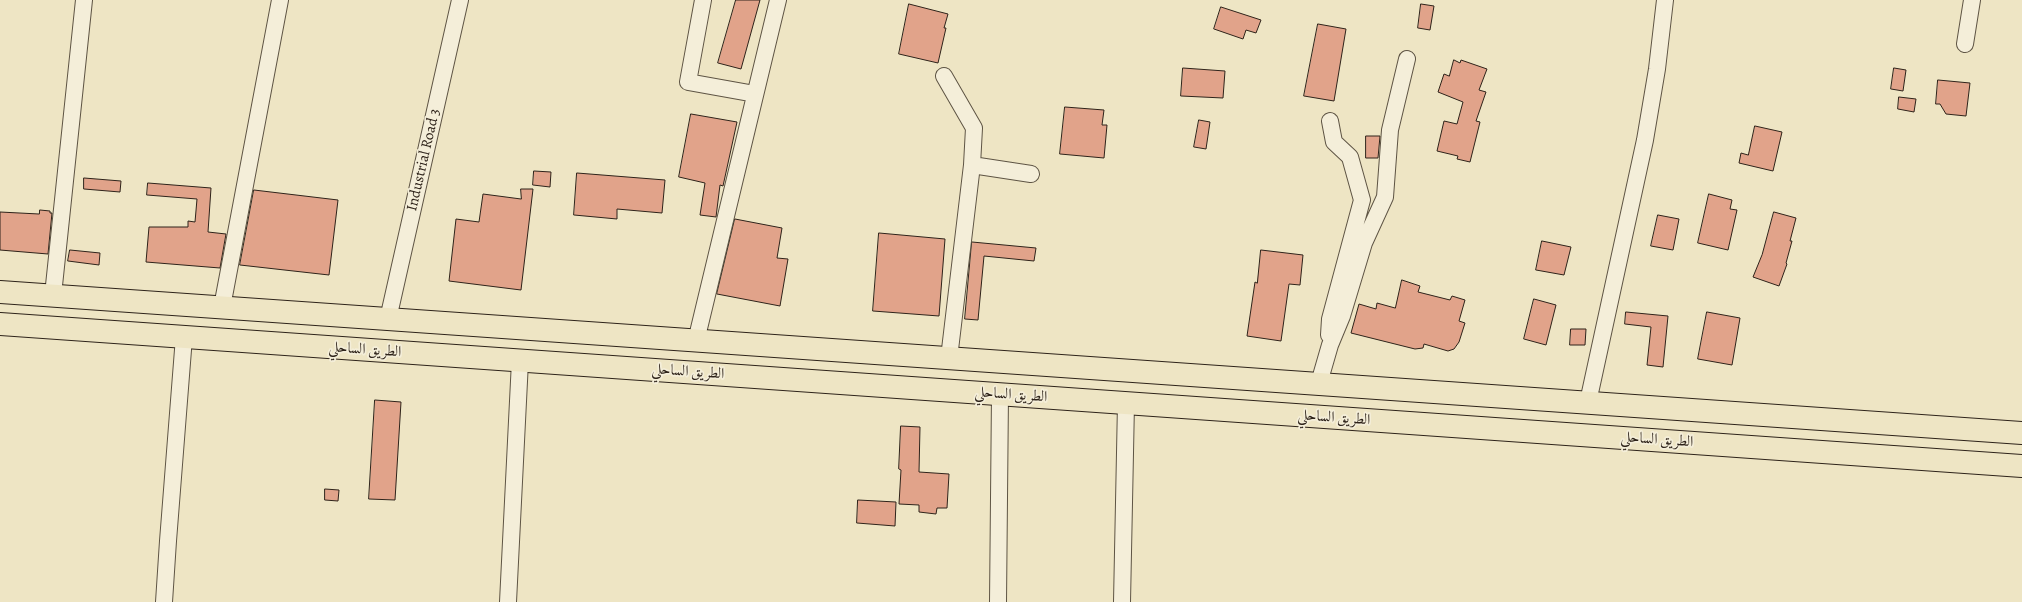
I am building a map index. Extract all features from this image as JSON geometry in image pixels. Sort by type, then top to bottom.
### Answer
[{"type":"highway","name":"الطريق الساحلي","points":[[0,292],[2022,433]]},
{"type":"highway","name":"الطريق الساحلي","points":[[0,324],[2022,466]]},
{"type":"street","points":[[54,295],[84,0]]},
{"type":"street","points":[[222,307],[280,0]]},
{"type":"street","name":"Industrial Road 3","points":[[388,319],[460,0]]},
{"type":"street","points":[[703,0],[688,82],[755,94]]},
{"type":"street","points":[[696,341],[778,0]]},
{"type":"street","points":[[1588,402],[1645,140],[1657,69],[1665,0]]},
{"type":"street","points":[[1965,44],[1972,0]]},
{"type":"street","points":[[1319,383],[1330,345],[1342,316],[1364,243],[1385,197],[1390,130],[1406,59]]},
{"type":"street","points":[[944,76],[974,128],[972,165],[949,358]]},
{"type":"street","points":[[1330,121],[1334,142],[1350,156],[1362,200],[1330,319],[1330,345]]},
{"type":"street","points":[[972,165],[1031,174]]},
{"type":"street","points":[[164,602],[184,337]]},
{"type":"street","points":[[508,602],[520,361]]},
{"type":"street","points":[[998,602],[1000,394]]},
{"type":"street","points":[[1122,602],[1126,403]]},
{"type":"building","points":[[736,0],[760,0],[741,69],[718,63]]},
{"type":"building","points":[[909,4],[948,14],[938,63],[899,54]]},
{"type":"building","points":[[1421,4],[1434,6],[1430,30],[1418,28]]},
{"type":"building","points":[[1221,7],[1261,20],[1256,33],[1246,30],[1243,39],[1214,29]]},
{"type":"building","points":[[1318,24],[1346,29],[1334,101],[1304,96]]},
{"type":"building","points":[[1454,60],[1460,63],[1461,60],[1487,69],[1479,90],[1486,92],[1476,121],[1480,122],[1470,162],[1457,159],[1458,156],[1437,151],[1444,121],[1457,124],[1463,102],[1438,92],[1444,74],[1449,76]]},
{"type":"building","points":[[1183,68],[1225,71],[1223,98],[1181,96]]},
{"type":"building","points":[[1894,68],[1906,70],[1903,91],[1891,89]]},
{"type":"building","points":[[1938,80],[1970,83],[1966,116],[1946,114],[1940,104],[1936,104]]},
{"type":"building","points":[[1899,97],[1916,99],[1914,112],[1898,109]]},
{"type":"building","points":[[1065,107],[1104,110],[1102,125],[1107,125],[1104,158],[1060,154]]},
{"type":"building","points":[[691,114],[737,122],[723,186],[720,185],[716,217],[700,215],[705,183],[679,177]]},
{"type":"building","points":[[1199,120],[1210,122],[1206,149],[1194,147]]},
{"type":"building","points":[[1755,126],[1782,132],[1773,171],[1739,163],[1741,153],[1748,155]]},
{"type":"building","points":[[1366,136],[1380,136],[1378,158],[1366,158]]},
{"type":"building","points":[[534,171],[551,172],[550,187],[533,185]]},
{"type":"building","points":[[577,173],[665,180],[662,213],[617,209],[617,219],[574,215]]},
{"type":"building","points":[[84,178],[121,181],[120,192],[84,189]]},
{"type":"building","points":[[148,183],[211,188],[208,232],[226,234],[220,268],[146,262],[149,227],[188,227],[188,221],[195,222],[197,199],[147,195]]},
{"type":"building","points":[[521,189],[533,189],[521,290],[449,281],[456,219],[479,222],[483,194],[521,199]]},
{"type":"building","points":[[254,190],[338,200],[329,275],[240,265]]},
{"type":"building","points":[[1709,194],[1732,200],[1730,209],[1737,210],[1728,250],[1698,243]]},
{"type":"building","points":[[40,210],[50,211],[50,213],[52,213],[48,254],[0,250],[0,212],[39,214]]},
{"type":"building","points":[[1774,212],[1796,218],[1790,241],[1792,241],[1787,264],[1779,286],[1753,277],[1762,255]]},
{"type":"building","points":[[1658,215],[1679,219],[1673,250],[1651,246]]},
{"type":"building","points":[[735,219],[782,228],[777,258],[788,259],[780,306],[717,294]]},
{"type":"building","points":[[879,233],[945,239],[939,316],[873,311]]},
{"type":"building","points":[[1542,241],[1571,247],[1564,275],[1536,270]]},
{"type":"building","points":[[972,242],[1036,248],[1034,261],[984,256],[978,320],[965,319]]},
{"type":"building","points":[[70,250],[100,253],[99,265],[68,261]]},
{"type":"building","points":[[1261,250],[1303,255],[1300,285],[1289,284],[1281,341],[1247,336],[1255,282],[1257,283]]},
{"type":"building","points":[[1402,280],[1420,286],[1418,292],[1450,300],[1452,296],[1465,300],[1459,321],[1465,323],[1459,342],[1454,349],[1448,351],[1424,344],[1423,348],[1415,349],[1351,333],[1359,304],[1376,309],[1377,303],[1395,308]]},
{"type":"building","points":[[1534,299],[1556,305],[1546,345],[1524,339]]},
{"type":"building","points":[[1626,312],[1668,316],[1663,367],[1647,365],[1651,327],[1625,324]]},
{"type":"building","points":[[1707,312],[1740,318],[1732,365],[1698,359]]},
{"type":"building","points":[[1571,329],[1586,329],[1585,345],[1570,345]]},
{"type":"building","points":[[375,400],[401,402],[395,500],[369,499]]},
{"type":"building","points":[[901,426],[920,427],[919,472],[949,474],[947,508],[937,508],[936,514],[919,512],[919,505],[899,504]]},
{"type":"building","points":[[325,489],[339,490],[338,501],[325,500]]},
{"type":"building","points":[[858,500],[896,502],[895,526],[857,523]]}]
